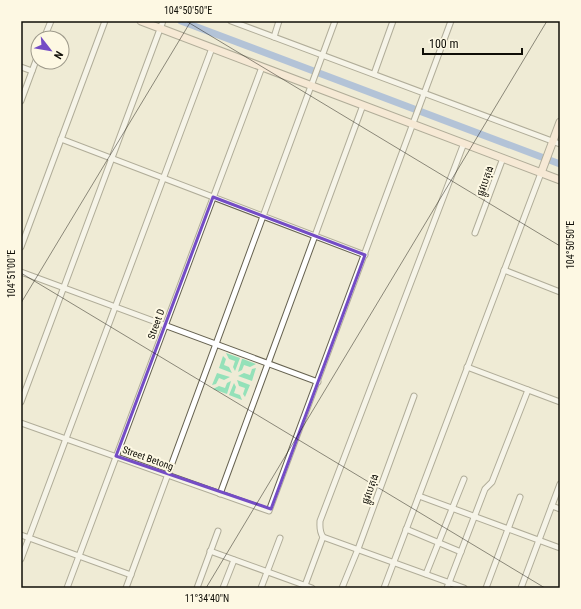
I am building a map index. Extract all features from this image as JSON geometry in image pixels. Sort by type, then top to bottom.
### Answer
[{"type":"street","points":[[21,247],[105,21]]},
{"type":"street","points":[[141,21],[161,25],[212,48],[312,84],[363,105],[414,122],[503,158],[542,169],[560,180]]},
{"type":"street","points":[[232,21],[322,56],[425,92],[552,143],[560,144]]},
{"type":"street","points":[[274,37],[280,21]]},
{"type":"street","points":[[126,588],[336,21]]},
{"type":"street","points":[[374,74],[393,21]]},
{"type":"street","points":[[21,272],[318,382],[451,21]]},
{"type":"street","points":[[21,402],[161,25]]},
{"type":"street","points":[[21,559],[212,48]]},
{"type":"street","name":"Street D","points":[[67,588],[262,66]]},
{"type":"street","points":[[21,67],[32,72],[21,101]]},
{"type":"street","points":[[220,494],[363,105]]},
{"type":"street","points":[[384,588],[560,122]]},
{"type":"street","points":[[61,139],[365,255]]},
{"type":"street","points":[[464,143],[320,521],[319,528],[324,537],[426,574],[448,585],[464,588]]},
{"type":"street","name":"ផ្លូវបេតុង","points":[[475,233],[503,158]]},
{"type":"street","points":[[504,270],[560,292]]},
{"type":"street","points":[[467,367],[560,402]]},
{"type":"street","name":"Street Betong","points":[[21,423],[270,511],[318,382]]},
{"type":"street","points":[[448,585],[485,489],[492,482],[528,390]]},
{"type":"street","name":"ផ្លូវបេតុង","points":[[342,588],[358,549],[414,396]]},
{"type":"street","points":[[426,574],[464,479]]},
{"type":"street","points":[[521,588],[560,484]]},
{"type":"street","points":[[419,496],[560,548]]},
{"type":"street","points":[[486,588],[520,497]]},
{"type":"street","points":[[552,506],[560,509]]},
{"type":"street","points":[[406,529],[461,552]]},
{"type":"street","points":[[197,588],[218,531]]},
{"type":"street","points":[[21,535],[130,575]]},
{"type":"street","points":[[304,587],[324,537]]},
{"type":"street","points":[[261,588],[280,538]]},
{"type":"street","points":[[210,551],[304,587],[312,588]]},
{"type":"street","points":[[223,588],[234,560]]},
{"type":"highlighted area","points":[[213,197],[365,255],[271,509],[116,456]]},
{"type":"green space","points":[[226,353],[240,358],[235,371],[233,367],[235,361],[229,359]]},
{"type":"green space","points":[[223,356],[226,359],[224,365],[229,367],[232,373],[219,368]]},
{"type":"green space","points":[[242,359],[256,364],[250,367],[244,365],[242,370],[238,372]]},
{"type":"green space","points":[[256,368],[252,381],[238,376],[244,373],[250,375],[252,369]]},
{"type":"green space","points":[[217,373],[230,377],[224,380],[219,378],[216,384],[212,385]]},
{"type":"green space","points":[[237,380],[250,385],[245,397],[243,394],[245,388],[239,386]]},
{"type":"green space","points":[[231,381],[227,394],[213,389],[219,386],[225,388],[227,383]]},
{"type":"green space","points":[[234,383],[236,387],[234,393],[240,395],[242,400],[229,395]]},
{"type":"waterway","points":[[181,21],[560,164]]}]
